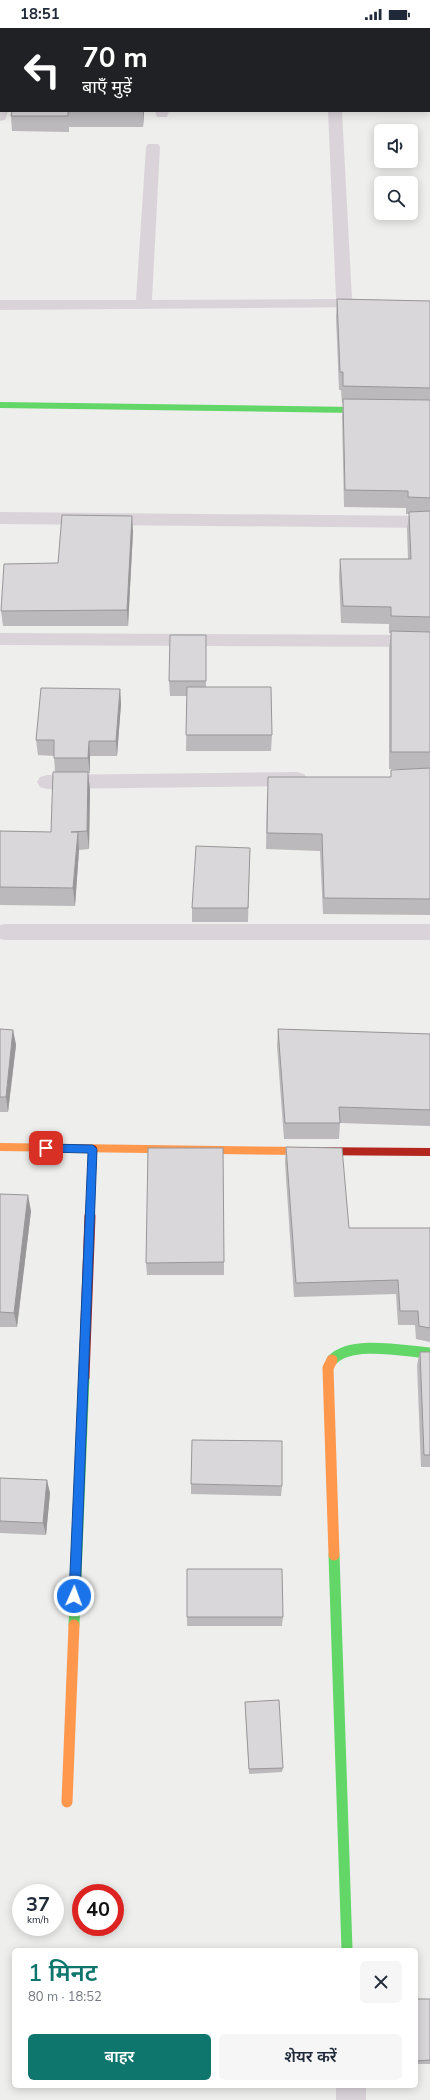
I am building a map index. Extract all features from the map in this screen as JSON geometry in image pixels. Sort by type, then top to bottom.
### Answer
[{"type":"street","points":[[335,112],[344,304]]},
{"type":"street","points":[[144,305],[154,147]]},
{"type":"street","points":[[0,305],[375,304]]},
{"type":"street","points":[[0,405],[430,411]]},
{"type":"street","points":[[0,518],[430,522]]},
{"type":"street","points":[[0,639],[430,641]]},
{"type":"street","points":[[47,782],[318,779]]},
{"type":"street","points":[[5,932],[430,932]]},
{"type":"street","points":[[0,1147],[430,1152]]},
{"type":"street","points":[[67,1802],[93,1149]]},
{"type":"street","points":[[347,1948],[328,1368],[333,1357],[351,1350],[430,1353]]},
{"type":"street","points":[[351,2088],[351,2100]]},
{"type":"building","points":[[12,112],[68,112],[68,116],[11,116]]},
{"type":"building","points":[[337,299],[430,301],[430,388],[343,386],[343,372],[340,372]]},
{"type":"building","points":[[343,399],[430,400],[430,498],[408,497],[408,491],[345,490]]},
{"type":"building","points":[[430,511],[430,617],[391,616],[391,607],[343,606],[340,559],[411,559],[409,512]]},
{"type":"building","points":[[62,515],[132,516],[127,610],[1,611],[4,564],[58,563]]},
{"type":"building","points":[[391,631],[430,632],[430,752],[391,752]]},
{"type":"building","points":[[170,635],[206,635],[206,681],[169,681]]},
{"type":"building","points":[[187,687],[271,687],[272,735],[186,735]]},
{"type":"building","points":[[41,688],[120,689],[116,741],[89,741],[88,758],[54,758],[54,740],[36,740]]},
{"type":"building","points":[[430,768],[430,899],[324,898],[322,834],[267,833],[268,777],[391,777],[391,770]]},
{"type":"building","points":[[53,772],[88,772],[87,831],[71,832],[78,832],[73,888],[0,887],[0,831],[51,832]]},
{"type":"building","points":[[196,846],[250,848],[248,908],[192,908]]},
{"type":"building","points":[[0,1029],[13,1030],[6,1097],[0,1097]]},
{"type":"building","points":[[278,1029],[430,1034],[430,1110],[339,1107],[340,1123],[285,1123]]},
{"type":"building","points":[[286,1147],[342,1148],[349,1228],[430,1228],[430,1328],[419,1326],[418,1311],[400,1311],[398,1280],[296,1283]]},
{"type":"building","points":[[148,1148],[223,1148],[224,1262],[146,1263]]},
{"type":"building","points":[[0,1194],[28,1195],[14,1313],[0,1312]]},
{"type":"building","points":[[420,1352],[430,1352],[430,1455],[424,1455]]},
{"type":"building","points":[[192,1440],[282,1441],[282,1486],[191,1484]]},
{"type":"building","points":[[0,1478],[47,1480],[43,1523],[0,1521]]},
{"type":"building","points":[[187,1569],[282,1569],[283,1617],[187,1617]]},
{"type":"building","points":[[279,1700],[283,1768],[249,1769],[245,1702]]},
{"type":"building","points":[[418,1999],[430,1999],[430,2060],[418,2061]]},
{"type":"traffic: fast","points":[[0,405],[355,410]]},
{"type":"traffic: fast","points":[[332,1360],[338,1354],[362,1349],[430,1353]]},
{"type":"traffic: fast","points":[[74,1625],[84,1377]]},
{"type":"traffic: fast","points":[[334,1555],[347,1948]]},
{"type":"traffic: slow","points":[[0,1147],[301,1151]]},
{"type":"traffic: slow","points":[[332,1360],[328,1368],[334,1555]]},
{"type":"traffic: slow","points":[[67,1802],[74,1625]]},
{"type":"traffic: jam","points":[[355,410],[430,411]]},
{"type":"traffic: jam","points":[[84,1377],[93,1149]]},
{"type":"traffic: jam","points":[[301,1151],[430,1152]]},
{"type":"route","points":[[46,1148],[93,1149],[74,1596]]}]
